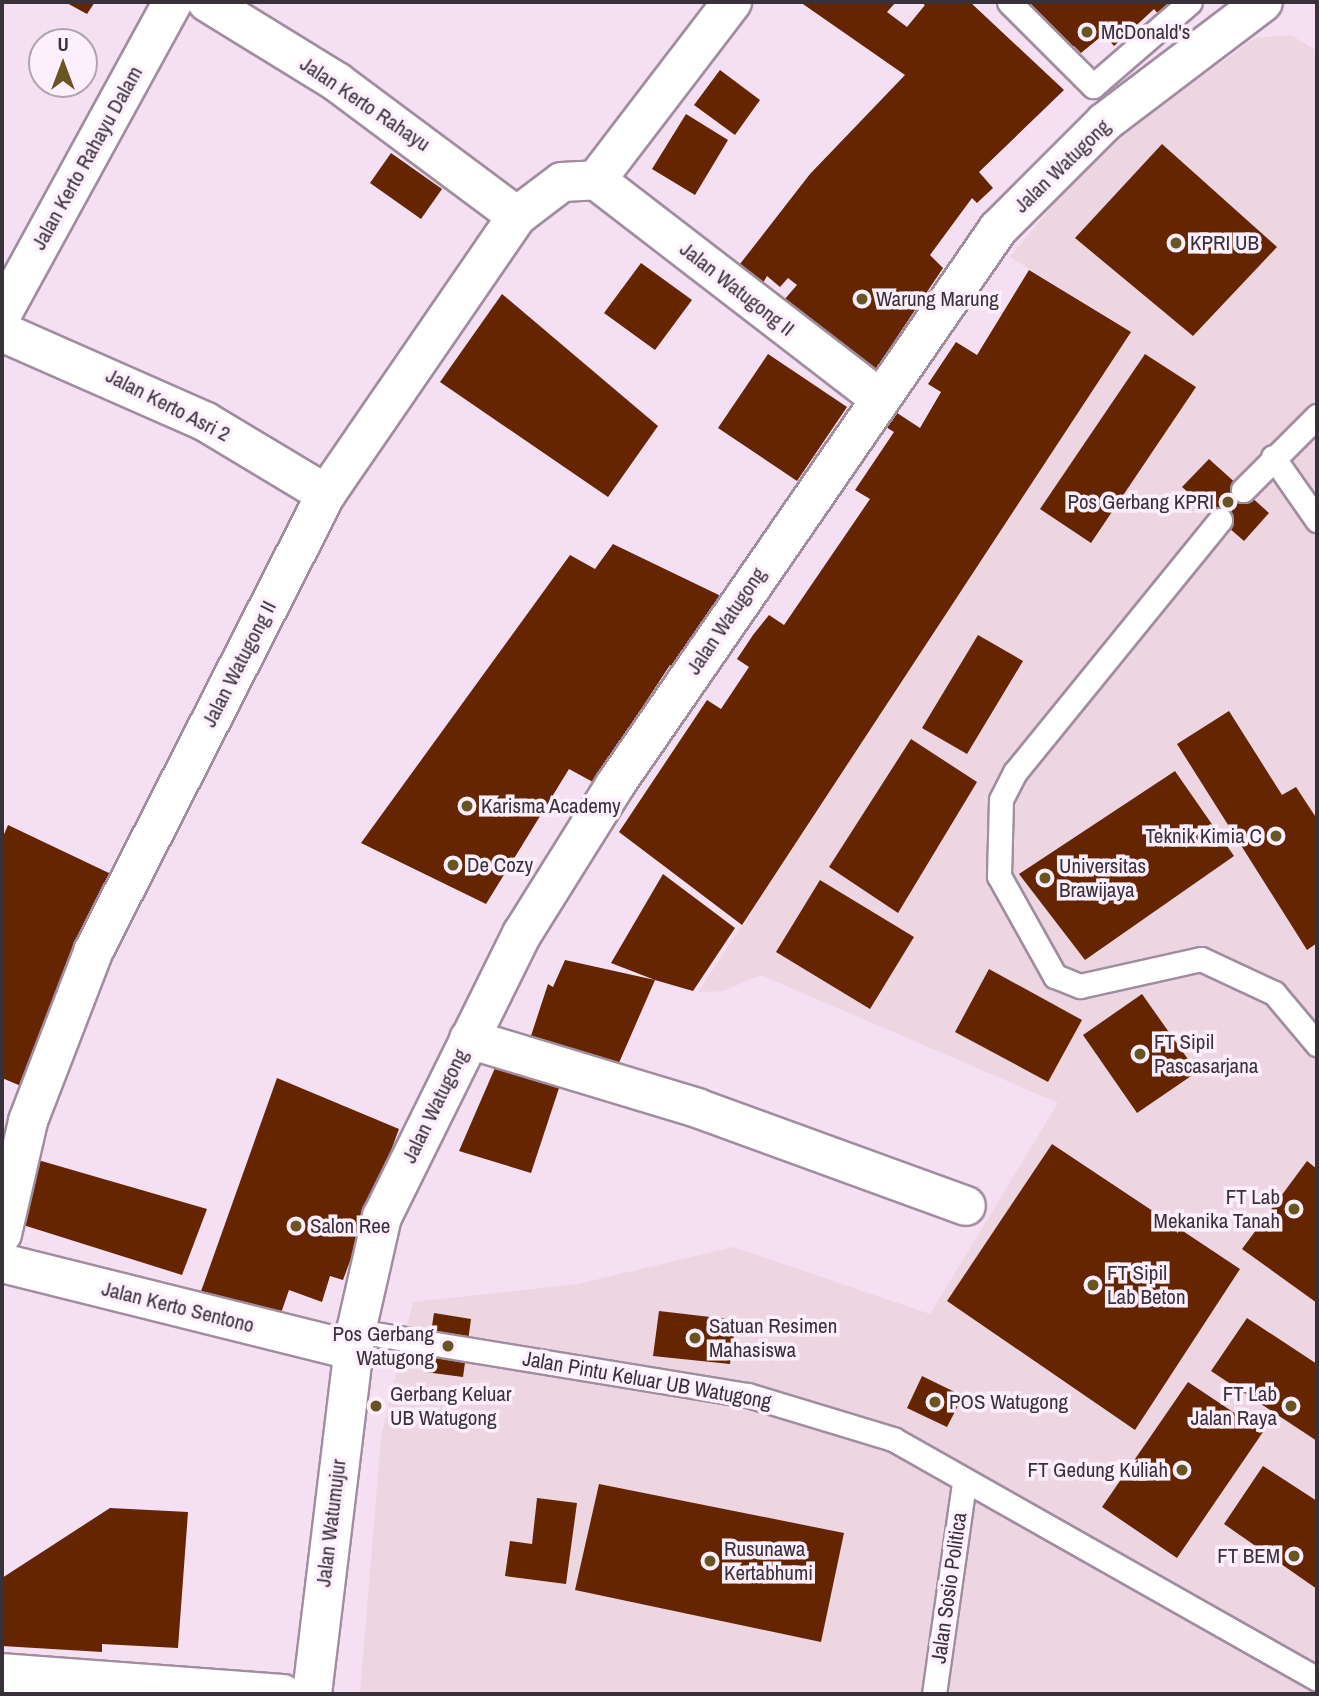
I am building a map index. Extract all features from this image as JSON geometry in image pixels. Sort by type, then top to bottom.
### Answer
[{"type":"street","name":"Jalan Kerto Rahayu Dalam","points":[[2,314],[173,2]]},
{"type":"street","name":"Jalan Kerto Rahayu","points":[[207,2],[337,82],[517,216]]},
{"type":"street","points":[[596,180],[732,2]]},
{"type":"street","name":"Jalan Watugong","points":[[355,1341],[382,1217],[522,934],[615,785],[879,398],[998,229],[1041,181],[1114,115],[1263,2]]},
{"type":"street","name":"Jalan Watugong II","points":[[2,1234],[15,1114],[94,950],[326,494],[517,216],[562,182],[596,180],[879,398]]},
{"type":"street","name":"Jalan Kerto Asri 2","points":[[2,332],[206,422],[326,494]]},
{"type":"street","points":[[469,1039],[697,1108],[966,1206]]},
{"type":"street","name":"Jalan Kerto Sentono","points":[[2,1263],[355,1341]]},
{"type":"street","name":"Jalan Watumujur","points":[[296,1686],[355,1341]]},
{"type":"street","points":[[2,1674],[296,1686]]},
{"type":"lane","points":[[1009,2],[1093,86],[1190,2]]},
{"type":"lane","points":[[1243,490],[1273,457],[1317,416]]},
{"type":"lane","points":[[1273,457],[1317,520]]},
{"type":"lane","points":[[1220,520],[1015,772],[1002,800],[999,876],[1055,976],[1080,986],[1201,959],[1274,993],[1317,1044]]},
{"type":"lane","name":"Jalan Pintu Keluar UB Watugong","points":[[355,1341],[748,1395],[893,1439],[964,1482],[1317,1679]]},
{"type":"lane","name":"Jalan Sosio Politica","points":[[934,1694],[964,1482]]},
{"type":"shaded area","name":"Universitas Brawijaya","points":[[1291,35],[1317,51],[1317,1694],[360,1694],[381,1437],[413,1302],[578,1284],[733,1247],[930,1314],[1058,1103],[761,975],[723,991],[698,992],[1131,332],[1010,257],[1094,155],[1255,38]]},
{"type":"building","points":[[65,2],[95,2],[87,14]]},
{"type":"building","points":[[800,2],[896,2],[887,12],[907,27],[925,5],[920,2],[970,2],[1064,90],[979,172],[993,188],[977,203],[972,198],[930,255],[943,268],[873,373],[784,300],[797,285],[788,278],[780,287],[767,276],[763,283],[740,264],[810,174],[905,75]]},
{"type":"building","name":"McDonald's","points":[[1023,2],[1175,2],[1160,16],[1154,9],[1114,46],[1104,34],[1081,53],[1074,46],[1055,64]]},
{"type":"building","points":[[720,70],[760,100],[735,135],[694,105]]},
{"type":"building","points":[[686,114],[728,140],[695,195],[652,169]]},
{"type":"building","name":"KPRI UB","points":[[1162,144],[1277,247],[1193,336],[1075,238]]},
{"type":"building","points":[[391,153],[442,189],[421,219],[370,183]]},
{"type":"building","points":[[641,263],[692,300],[655,350],[604,313]]},
{"type":"building","points":[[1029,270],[1131,332],[742,925],[619,832],[707,700],[721,709],[749,667],[737,659],[753,635],[769,615],[784,625],[870,499],[855,490],[894,432],[881,424],[891,409],[920,428],[941,392],[928,384],[956,342],[977,355]]},
{"type":"building","points":[[502,294],[658,426],[608,497],[440,382]]},
{"type":"building","points":[[768,354],[847,407],[797,481],[718,428]]},
{"type":"building","points":[[1145,354],[1196,387],[1091,543],[1040,509]]},
{"type":"building","name":"Pos Gerbang KPRI","points":[[1209,459],[1269,513],[1244,541],[1182,487]]},
{"type":"building","points":[[613,544],[725,598],[677,669],[670,665],[593,782],[569,769],[486,904],[361,843],[570,555],[595,569]]},
{"type":"building","points":[[978,635],[1023,661],[967,754],[922,728]]},
{"type":"building","name":"Teknik Kimia C","points":[[1229,711],[1282,795],[1296,787],[1317,819],[1317,943],[1307,950],[1177,744]]},
{"type":"building","points":[[911,739],[977,782],[898,913],[829,867]]},
{"type":"building","points":[[1175,771],[1234,856],[1085,960],[1019,874]]},
{"type":"building","points":[[8,825],[111,874],[21,1086],[2,1078],[2,839]]},
{"type":"building","points":[[663,874],[735,928],[693,991],[611,963]]},
{"type":"building","points":[[820,880],[914,937],[870,1009],[776,952]]},
{"type":"building","points":[[565,960],[655,980],[615,1072],[528,1045],[548,984],[553,987]]},
{"type":"building","points":[[989,969],[1082,1020],[1048,1082],[955,1032]]},
{"type":"building","name":"FT Sipil Pascasarjana","points":[[1142,994],[1197,1072],[1137,1113],[1083,1035]]},
{"type":"building","points":[[498,1061],[561,1082],[531,1173],[459,1151]]},
{"type":"building","points":[[277,1078],[399,1129],[343,1280],[330,1276],[322,1302],[289,1290],[279,1319],[199,1297]]},
{"type":"building","name":"FT Sipil Lab Beton","points":[[1052,1144],[1240,1269],[1135,1430],[947,1301]]},
{"type":"building","points":[[38,1160],[207,1209],[182,1275],[20,1224]]},
{"type":"building","name":"FT Lab Mekanika Tanah","points":[[1307,1161],[1317,1169],[1317,1303],[1242,1249]]},
{"type":"building","name":"Satuan Resimen Mahasiswa","points":[[659,1311],[736,1320],[730,1364],[653,1356]]},
{"type":"building","name":"Pos Gerbang Watugong","points":[[434,1313],[471,1319],[463,1377],[425,1372]]},
{"type":"building","name":"FT Lab Jalan Raya","points":[[1247,1318],[1317,1364],[1317,1441],[1211,1371]]},
{"type":"building","name":"POS Watugong","points":[[922,1376],[963,1396],[947,1427],[907,1408]]},
{"type":"building","name":"FT Gedung Kuliah","points":[[1188,1382],[1263,1432],[1177,1558],[1102,1507]]},
{"type":"building","name":"FT BEM","points":[[1263,1466],[1317,1501],[1317,1589],[1224,1524]]},
{"type":"building","name":"Rusunawa Kertabhumi","points":[[599,1484],[844,1533],[821,1642],[575,1590]]},
{"type":"building","points":[[537,1498],[577,1503],[566,1584],[505,1576],[510,1541],[532,1544]]},
{"type":"building","points":[[110,1508],[188,1512],[178,1648],[102,1644],[102,1652],[2,1646],[2,1578]]},
{"type":"place","name":"McDonald's","points":[[1087,32]]},
{"type":"place","name":"KPRI UB","points":[[1176,243]]},
{"type":"place","name":"Warung Marung","points":[[862,299]]},
{"type":"place","name":"Pos Gerbang KPRI","points":[[1228,502]]},
{"type":"place","name":"Karisma Academy","points":[[467,806]]},
{"type":"place","name":"Teknik Kimia C","points":[[1276,836]]},
{"type":"place","name":"De Cozy","points":[[453,865]]},
{"type":"place","name":"Universitas Brawijaya","points":[[1045,878]]},
{"type":"place","name":"FT Sipil Pascasarjana","points":[[1140,1054]]},
{"type":"place","name":"FT Lab Mekanika Tanah","points":[[1294,1209]]},
{"type":"place","name":"Salon Ree","points":[[296,1226]]},
{"type":"place","name":"FT Sipil Lab Beton","points":[[1093,1285]]},
{"type":"place","name":"Satuan Resimen Mahasiswa","points":[[695,1338]]},
{"type":"place","name":"Pos Gerbang Watugong","points":[[448,1346]]},
{"type":"place","name":"POS Watugong","points":[[935,1402]]},
{"type":"place","name":"Gerbang Keluar UB Watugong","points":[[376,1406]]},
{"type":"place","name":"FT Lab Jalan Raya","points":[[1291,1406]]},
{"type":"place","name":"FT Gedung Kuliah","points":[[1182,1470]]},
{"type":"place","name":"FT BEM","points":[[1294,1556]]},
{"type":"place","name":"Rusunawa Kertabhumi","points":[[710,1561]]}]
